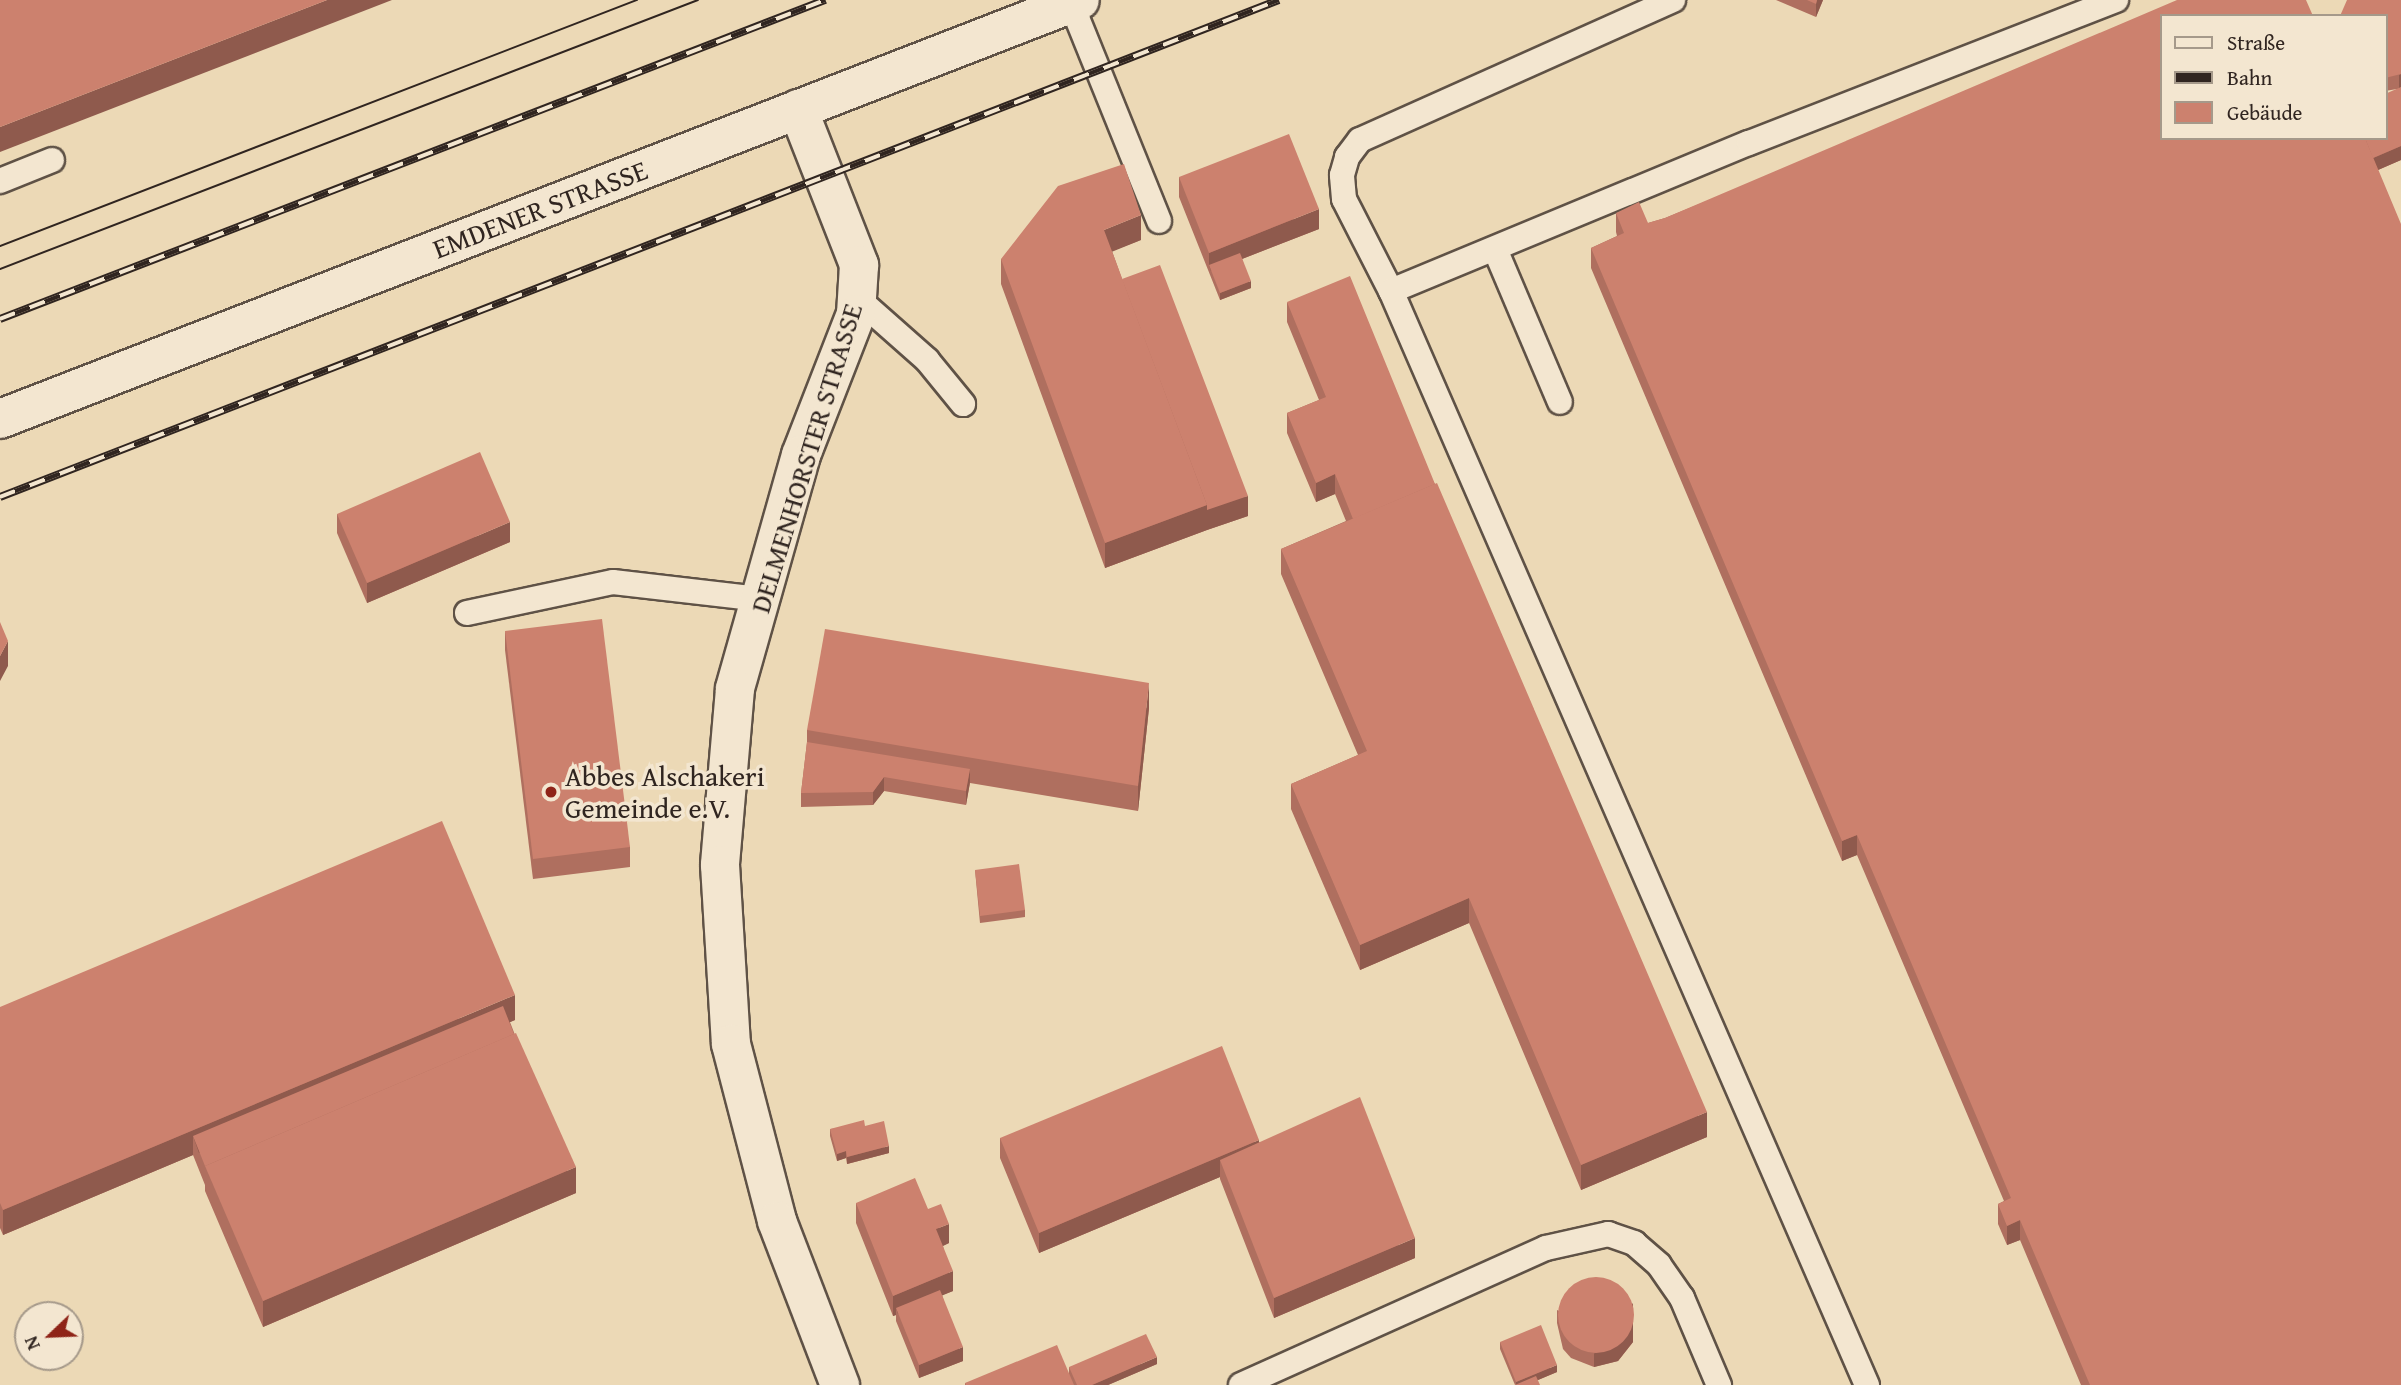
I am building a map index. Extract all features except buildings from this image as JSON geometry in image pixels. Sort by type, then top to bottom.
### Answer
[{"type":"street","name":"EMDENER STRASSE","points":[[0,419],[1076,2]]},
{"type":"street","name":"DELMENHORSTER STRASSE","points":[[797,109],[859,265],[856,314],[801,455],[735,689],[720,865],[732,1044],[777,1221],[840,1385]]},
{"type":"lane","points":[[1673,0],[1360,140],[1347,157],[1342,175],[1344,200],[1391,291],[1867,1385]]},
{"type":"lane","points":[[1391,291],[1749,143],[2116,0]]},
{"type":"lane","points":[[1076,2],[1158,221]]},
{"type":"lane","points":[[0,181],[52,160]]},
{"type":"lane","points":[[1495,249],[1560,402]]},
{"type":"lane","points":[[857,298],[927,360],[963,404]]},
{"type":"lane","points":[[467,613],[613,582],[761,599]]},
{"type":"lane","points":[[1241,1385],[1546,1248],[1608,1234],[1634,1243],[1659,1265],[1682,1298],[1719,1385]]},
{"type":"tram line","points":[[0,246],[637,0]]},
{"type":"tram line","points":[[0,269],[698,0]]},
{"type":"railway","points":[[0,319],[825,0]]},
{"type":"railway","points":[[0,497],[1279,0]]},
{"type":"place","name":"Abbes Alschakeri Gemeinde e.V.","points":[[551,792]]}]
